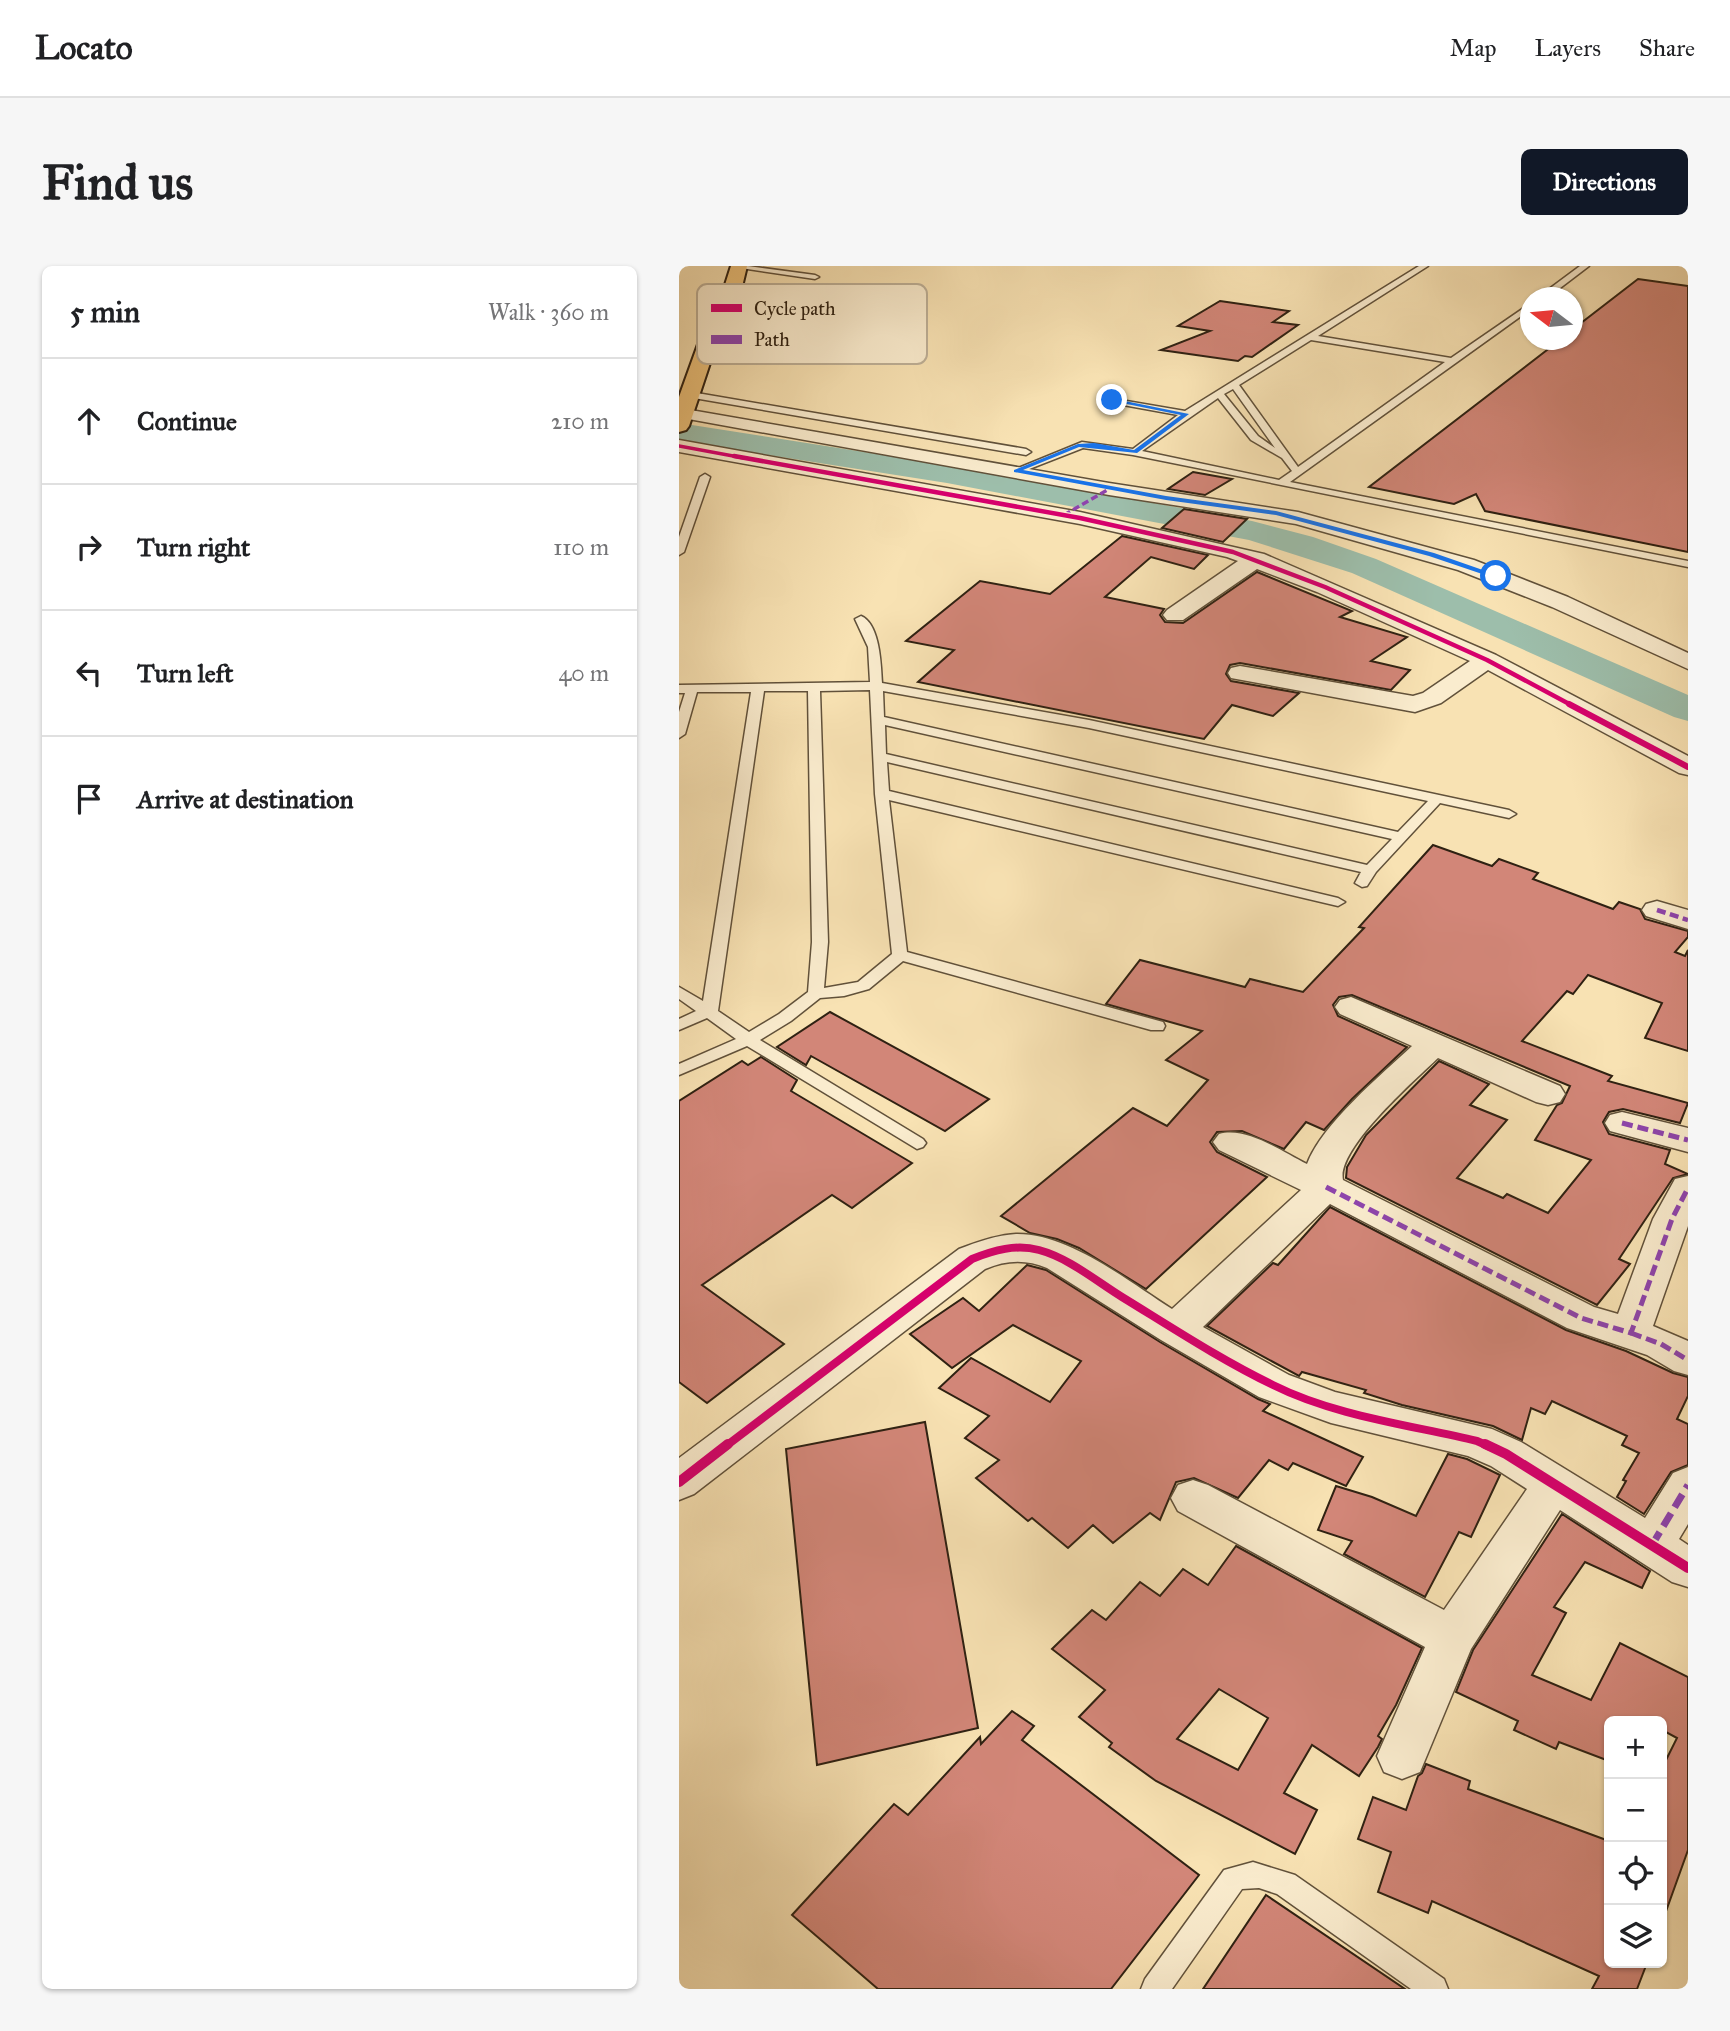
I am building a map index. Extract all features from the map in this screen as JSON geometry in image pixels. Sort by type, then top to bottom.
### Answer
[{"type":"highway","points":[[724,284],[734,266]]},
{"type":"highway","points":[[733,284],[734,266]]},
{"type":"highway","points":[[685,353],[697,332]]},
{"type":"highway","points":[[684,414],[701,364]]},
{"type":"street","points":[[684,414],[1166,498],[1276,513],[1466,565],[1540,593],[1688,662]]},
{"type":"street","points":[[679,446],[1080,518],[1215,547],[1256,559],[1358,601],[1487,660],[1688,767]]},
{"type":"street","points":[[1175,615],[1256,559]]},
{"type":"street","points":[[1240,673],[1415,704],[1432,698],[1487,660]]},
{"type":"street","points":[[1657,910],[1688,920]]},
{"type":"street","points":[[1351,1007],[1548,1094]]},
{"type":"street","points":[[1326,1187],[1322,1169],[1328,1157],[1374,1101],[1435,1043]]},
{"type":"street","points":[[1622,1123],[1688,1140]]},
{"type":"street","points":[[1231,1142],[1326,1187],[1581,1318],[1661,1344],[1688,1360]]},
{"type":"street","points":[[1175,1330],[1326,1187]]},
{"type":"street","points":[[1631,1333],[1672,1219],[1688,1188]]},
{"type":"street","points":[[679,1482],[972,1259],[994,1249],[1019,1245],[1041,1249],[1060,1258],[1175,1330],[1274,1386],[1331,1408],[1477,1441],[1506,1454],[1688,1569]]},
{"type":"street","points":[[1402,1756],[1452,1638],[1553,1485]]},
{"type":"street","points":[[1652,1545],[1688,1485]]},
{"type":"street","points":[[1193,1498],[1452,1638]]},
{"type":"lane","points":[[734,266],[815,277]]},
{"type":"lane","points":[[1135,452],[1186,414],[1424,266]]},
{"type":"lane","points":[[1556,287],[1585,266]]},
{"type":"lane","points":[[1283,482],[1520,313]]},
{"type":"lane","points":[[1311,337],[1452,361]]},
{"type":"lane","points":[[1234,384],[1297,472]]},
{"type":"lane","points":[[1219,394],[1235,411],[1254,441],[1269,451],[1286,456]]},
{"type":"lane","points":[[1112,400],[1186,414]]},
{"type":"lane","points":[[684,414],[1026,452]]},
{"type":"lane","points":[[1016,471],[1078,446],[1094,445],[1688,564]]},
{"type":"lane","points":[[679,552],[705,478]]},
{"type":"lane","points":[[861,619],[874,647],[882,794],[900,955]]},
{"type":"lane","points":[[679,733],[685,689],[876,686],[1089,724],[1509,814]]},
{"type":"lane","points":[[814,687],[820,942],[816,993]]},
{"type":"lane","points":[[710,1011],[758,689]]},
{"type":"lane","points":[[877,719],[1404,837]]},
{"type":"lane","points":[[880,756],[1366,876],[1437,799]]},
{"type":"lane","points":[[882,794],[1338,902]]},
{"type":"lane","points":[[679,1070],[749,1040],[786,1019],[816,993],[848,992],[869,985],[900,955]]},
{"type":"lane","points":[[900,955],[1157,1026]]},
{"type":"lane","points":[[679,992],[749,1040],[917,1143]]},
{"type":"lane","points":[[679,1025],[710,1011]]},
{"type":"lane","points":[[1155,1989],[1233,1880],[1245,1875],[1264,1875],[1286,1884],[1434,1989]]},
{"type":"building","points":[[1638,279],[1688,286],[1688,552],[1485,511],[1476,494],[1454,504],[1369,487],[1547,350],[1583,350],[1583,322]]},
{"type":"building","points":[[1220,301],[1289,311],[1273,322],[1298,325],[1252,357],[1245,356],[1238,361],[1161,350],[1210,331],[1178,326]]},
{"type":"building","points":[[1193,472],[1232,479],[1205,495],[1168,489]]},
{"type":"building","points":[[1184,509],[1247,519],[1223,542],[1162,528]]},
{"type":"building","points":[[1122,536],[1208,555],[1194,569],[1151,557],[1105,597],[1164,609],[1160,615],[1165,622],[1183,623],[1257,572],[1352,611],[1340,617],[1407,637],[1371,661],[1410,670],[1391,690],[1240,663],[1230,665],[1226,674],[1231,681],[1299,693],[1273,716],[1232,705],[1204,739],[918,682],[954,650],[906,641],[980,581],[1050,594]]},
{"type":"building","points":[[1433,845],[1492,866],[1499,859],[1538,873],[1533,879],[1613,909],[1619,902],[1640,909],[1645,919],[1688,931],[1688,937],[1675,952],[1685,956],[1688,950],[1688,1051],[1645,1038],[1662,1003],[1588,975],[1573,994],[1567,991],[1522,1041],[1612,1076],[1608,1081],[1688,1103],[1680,1123],[1623,1109],[1609,1112],[1603,1122],[1609,1134],[1670,1150],[1665,1164],[1688,1174],[1673,1178],[1619,1259],[1630,1264],[1597,1305],[1346,1178],[1347,1167],[1366,1135],[1439,1061],[1489,1084],[1470,1105],[1507,1120],[1457,1178],[1503,1198],[1507,1194],[1548,1213],[1591,1160],[1535,1140],[1557,1105],[1562,1103],[1570,1086],[1352,995],[1339,997],[1333,1005],[1338,1016],[1407,1047],[1352,1099],[1324,1130],[1306,1122],[1284,1149],[1242,1131],[1217,1132],[1210,1142],[1217,1152],[1267,1177],[1146,1289],[1079,1248],[1057,1239],[1030,1233],[1001,1216],[1133,1108],[1167,1126],[1208,1080],[1166,1060],[1202,1031],[1106,1004],[1140,960],[1245,987],[1250,979],[1303,992],[1364,928],[1359,927]]},
{"type":"building","points":[[830,1012],[989,1099],[945,1131],[811,1056],[806,1065],[777,1047]]},
{"type":"building","points":[[761,1057],[797,1080],[791,1091],[912,1163],[852,1208],[832,1195],[702,1285],[784,1344],[707,1403],[679,1382],[679,1101],[742,1061],[748,1065]]},
{"type":"building","points":[[1330,1207],[1566,1330],[1688,1377],[1688,1396],[1677,1419],[1688,1424],[1688,1465],[1671,1472],[1644,1514],[1617,1497],[1626,1481],[1623,1480],[1639,1453],[1622,1445],[1627,1436],[1552,1401],[1545,1414],[1531,1408],[1522,1440],[1493,1426],[1402,1405],[1364,1393],[1366,1390],[1302,1372],[1299,1376],[1207,1326],[1273,1263],[1278,1265]]},
{"type":"building","points":[[1027,1265],[1046,1270],[1160,1342],[1270,1404],[1263,1411],[1363,1457],[1346,1486],[1293,1463],[1288,1470],[1269,1460],[1238,1498],[1194,1478],[1176,1482],[1160,1520],[1150,1513],[1113,1543],[1093,1525],[1068,1548],[1032,1518],[1028,1521],[976,1478],[999,1460],[965,1438],[989,1416],[939,1388],[971,1358],[1050,1402],[1081,1361],[1013,1325],[952,1368],[910,1334],[963,1298],[979,1311]]},
{"type":"building","points":[[925,1422],[978,1728],[817,1765],[786,1449]]},
{"type":"building","points":[[1448,1454],[1467,1459],[1500,1475],[1471,1537],[1459,1532],[1425,1597],[1344,1554],[1352,1541],[1318,1530],[1336,1486],[1372,1497],[1416,1516]]},
{"type":"building","points":[[1562,1514],[1650,1571],[1642,1588],[1585,1562],[1554,1607],[1566,1613],[1532,1675],[1591,1700],[1620,1643],[1688,1677],[1688,1850],[1667,1908],[1667,1758],[1677,1738],[1667,1733],[1667,1716],[1604,1716],[1604,1759],[1559,1742],[1556,1749],[1514,1730],[1518,1721],[1456,1692],[1473,1650]]},
{"type":"building","points":[[1236,1546],[1422,1648],[1396,1705],[1378,1736],[1382,1739],[1359,1776],[1312,1745],[1284,1793],[1317,1810],[1295,1854],[1156,1781],[1109,1747],[1112,1743],[1079,1717],[1105,1690],[1052,1649],[1092,1610],[1106,1620],[1140,1582],[1160,1596],[1183,1569],[1208,1585]],"holes":[[[1219,1689],[1268,1718],[1238,1770],[1177,1739]]]},
{"type":"building","points":[[1012,1711],[1034,1726],[1022,1740],[1199,1875],[1111,1989],[878,1989],[792,1915],[894,1804],[908,1815],[980,1737],[981,1744]]},
{"type":"building","points":[[1426,1764],[1470,1781],[1468,1789],[1604,1839],[1604,1968],[1645,1968],[1637,1989],[1592,1989],[1599,1976],[1432,1901],[1428,1913],[1378,1892],[1391,1852],[1358,1839],[1373,1797],[1406,1810],[1418,1776]]},
{"type":"building","points":[[1266,1895],[1405,1989],[1203,1989]]},
{"type":"waterway","points":[[679,432],[947,474],[1252,531],[1301,544],[1364,566],[1688,709]]},
{"type":"marked path","points":[[1064,515],[1109,489]]},
{"type":"marked path","points":[[1657,910],[1688,920]]},
{"type":"marked path","points":[[1622,1123],[1688,1140]]},
{"type":"marked path","points":[[1326,1187],[1581,1318],[1631,1333],[1672,1219],[1688,1188]]},
{"type":"marked path","points":[[1631,1333],[1661,1344],[1688,1360]]},
{"type":"marked path","points":[[1652,1545],[1688,1485]]},
{"type":"cycle path","points":[[679,446],[1080,518],[1233,552],[1325,587],[1487,660],[1688,767]]},
{"type":"cycle path","points":[[679,1482],[972,1259],[995,1251],[1027,1248],[1060,1258],[1175,1330],[1274,1386],[1331,1407],[1477,1441],[1506,1454],[1688,1568]]},
{"type":"route","points":[[1112,400],[1186,414],[1135,452],[1082,445],[1016,471],[1166,498],[1276,513],[1466,565],[1496,576]]}]
